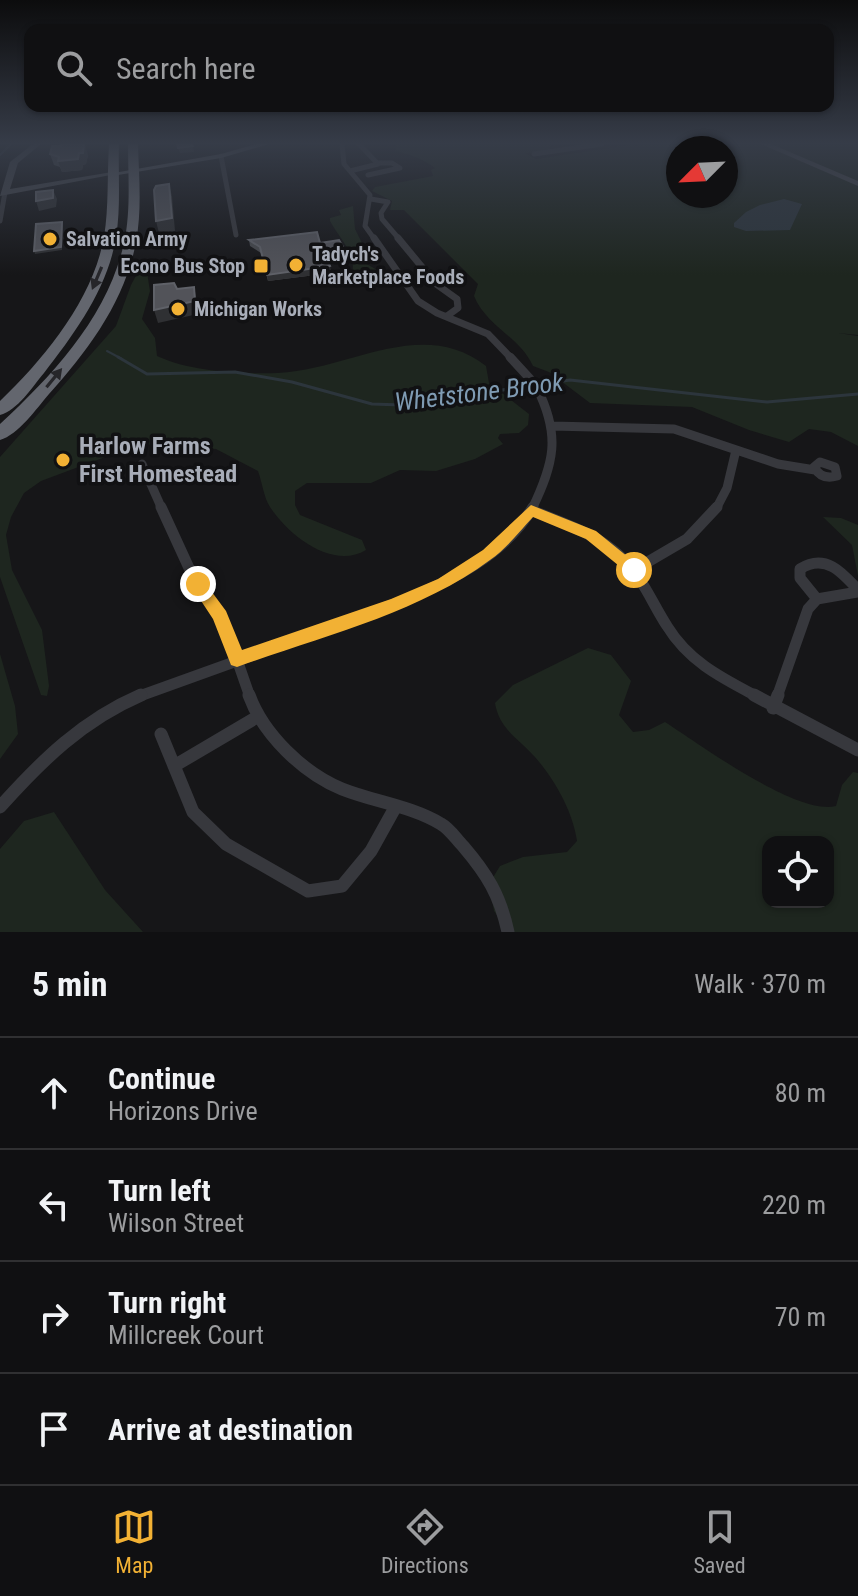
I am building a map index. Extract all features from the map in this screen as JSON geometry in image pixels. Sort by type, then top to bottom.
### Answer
[{"type":"highway","points":[[0,410],[67,333],[90,293],[110,238],[111,187]]},
{"type":"highway","points":[[0,434],[84,342],[122,271],[132,223],[133,187]]},
{"type":"highway","points":[[110,219],[118,225],[132,223]]},
{"type":"main road","points":[[2,193],[34,187]]},
{"type":"street","points":[[227,187],[236,235]]},
{"type":"street","points":[[0,807],[30,773],[82,726],[136,698],[397,603],[443,583],[488,554],[531,510],[550,467],[554,447],[552,426],[534,384],[488,334],[418,301],[367,230],[365,218],[371,199],[366,187]]},
{"type":"street","points":[[0,221],[2,193]]},
{"type":"street","points":[[371,199],[388,202],[381,213],[382,219],[436,284],[457,299],[458,308],[447,316]]},
{"type":"street","points":[[552,426],[674,429],[778,464],[815,470]]},
{"type":"street","points":[[634,570],[684,543],[700,528],[725,493],[736,450]]},
{"type":"street","points":[[142,464],[189,568],[226,628],[257,717],[299,762],[340,788],[445,826],[476,858],[499,898],[508,932]]},
{"type":"street","points":[[531,510],[591,535],[634,570],[670,632],[686,653],[705,669],[773,708],[858,750]]},
{"type":"street","points":[[817,599],[800,578],[800,569],[806,564],[826,562],[837,567],[858,591]]},
{"type":"street","points":[[773,708],[808,609],[817,599],[858,591]]},
{"type":"street","points":[[174,766],[257,717]]},
{"type":"street","points":[[161,734],[193,812],[226,844],[308,891],[342,886],[371,851],[396,806]]},
{"type":"shaded area","points":[[375,187],[666,187],[666,208],[738,208],[738,187],[858,187],[858,335],[838,333],[858,336],[858,446],[831,432],[809,429],[789,442],[692,407],[590,403],[549,372],[533,366],[520,347],[480,307],[474,296],[478,284],[404,210],[390,210],[392,201],[372,191]]},
{"type":"shaded area","points":[[784,199],[802,204],[790,230],[746,231],[734,227],[734,223],[746,212]]},
{"type":"shaded area","points":[[353,206],[355,229],[367,253],[365,263],[379,271],[361,279],[352,273],[350,253],[330,221],[330,218],[341,215],[339,210]]},
{"type":"shaded area","points":[[146,266],[150,291],[142,319],[155,338],[157,356],[201,369],[278,373],[305,370],[411,345],[436,346],[461,352],[486,366],[489,383],[529,414],[528,425],[519,433],[500,434],[498,438],[503,444],[475,459],[436,471],[400,470],[371,483],[307,483],[295,491],[295,505],[300,515],[362,540],[366,550],[353,555],[326,553],[300,539],[270,507],[258,471],[216,449],[140,444],[41,481],[24,493],[11,517],[6,535],[12,570],[42,630],[49,686],[47,696],[41,695],[0,577],[0,457],[116,326],[131,285],[139,270]]},
{"type":"shaded area","points":[[823,517],[841,518],[858,525],[858,576],[852,545]]},
{"type":"shaded area","points":[[588,648],[611,655],[631,681],[619,715],[633,732],[649,730],[665,722],[774,790],[819,806],[836,806],[842,785],[853,772],[858,773],[858,932],[509,932],[494,911],[489,884],[500,866],[523,857],[567,852],[577,841],[572,819],[556,786],[535,757],[505,727],[495,703],[513,685]]},
{"type":"shaded area","points":[[0,654],[15,706],[18,734],[0,759]]},
{"type":"shaded area","points":[[54,812],[105,890],[143,932],[0,932],[0,849],[24,821]]},
{"type":"building","points":[[169,187],[172,218],[156,221],[154,190]]},
{"type":"building","points":[[53,190],[53,198],[36,201],[36,192]]},
{"type":"building","name":"Salvation Army","points":[[62,222],[61,247],[34,251],[36,224]]},
{"type":"building","name":"Tadych's Marketplace Foods","points":[[317,232],[320,243],[339,240],[343,247],[324,250],[330,266],[267,275],[260,247],[249,240]]},
{"type":"building","points":[[174,283],[177,289],[194,287],[195,301],[154,310],[154,285]]},
{"type":"waterway","name":"Whetstone Brook","points":[[107,351],[122,359]]},
{"type":"waterway","name":"Whetstone Brook","points":[[118,357],[147,374],[235,372],[292,382],[372,404],[401,405],[570,380],[767,402],[858,394]]},
{"type":"place","name":"Salvation Army","points":[[50,239]]},
{"type":"place","name":"Tadych's Marketplace Foods","points":[[296,265]]},
{"type":"place","name":"Econo Bus Stop","points":[[261,266]]},
{"type":"place","name":"Michigan Works","points":[[178,309]]},
{"type":"place","name":"Harlow Farms First Homestead","points":[[63,460]]},
{"type":"route","points":[[198,584],[220,616],[237,659],[397,603],[443,583],[488,554],[512,533],[531,510],[591,535],[634,570]]}]
